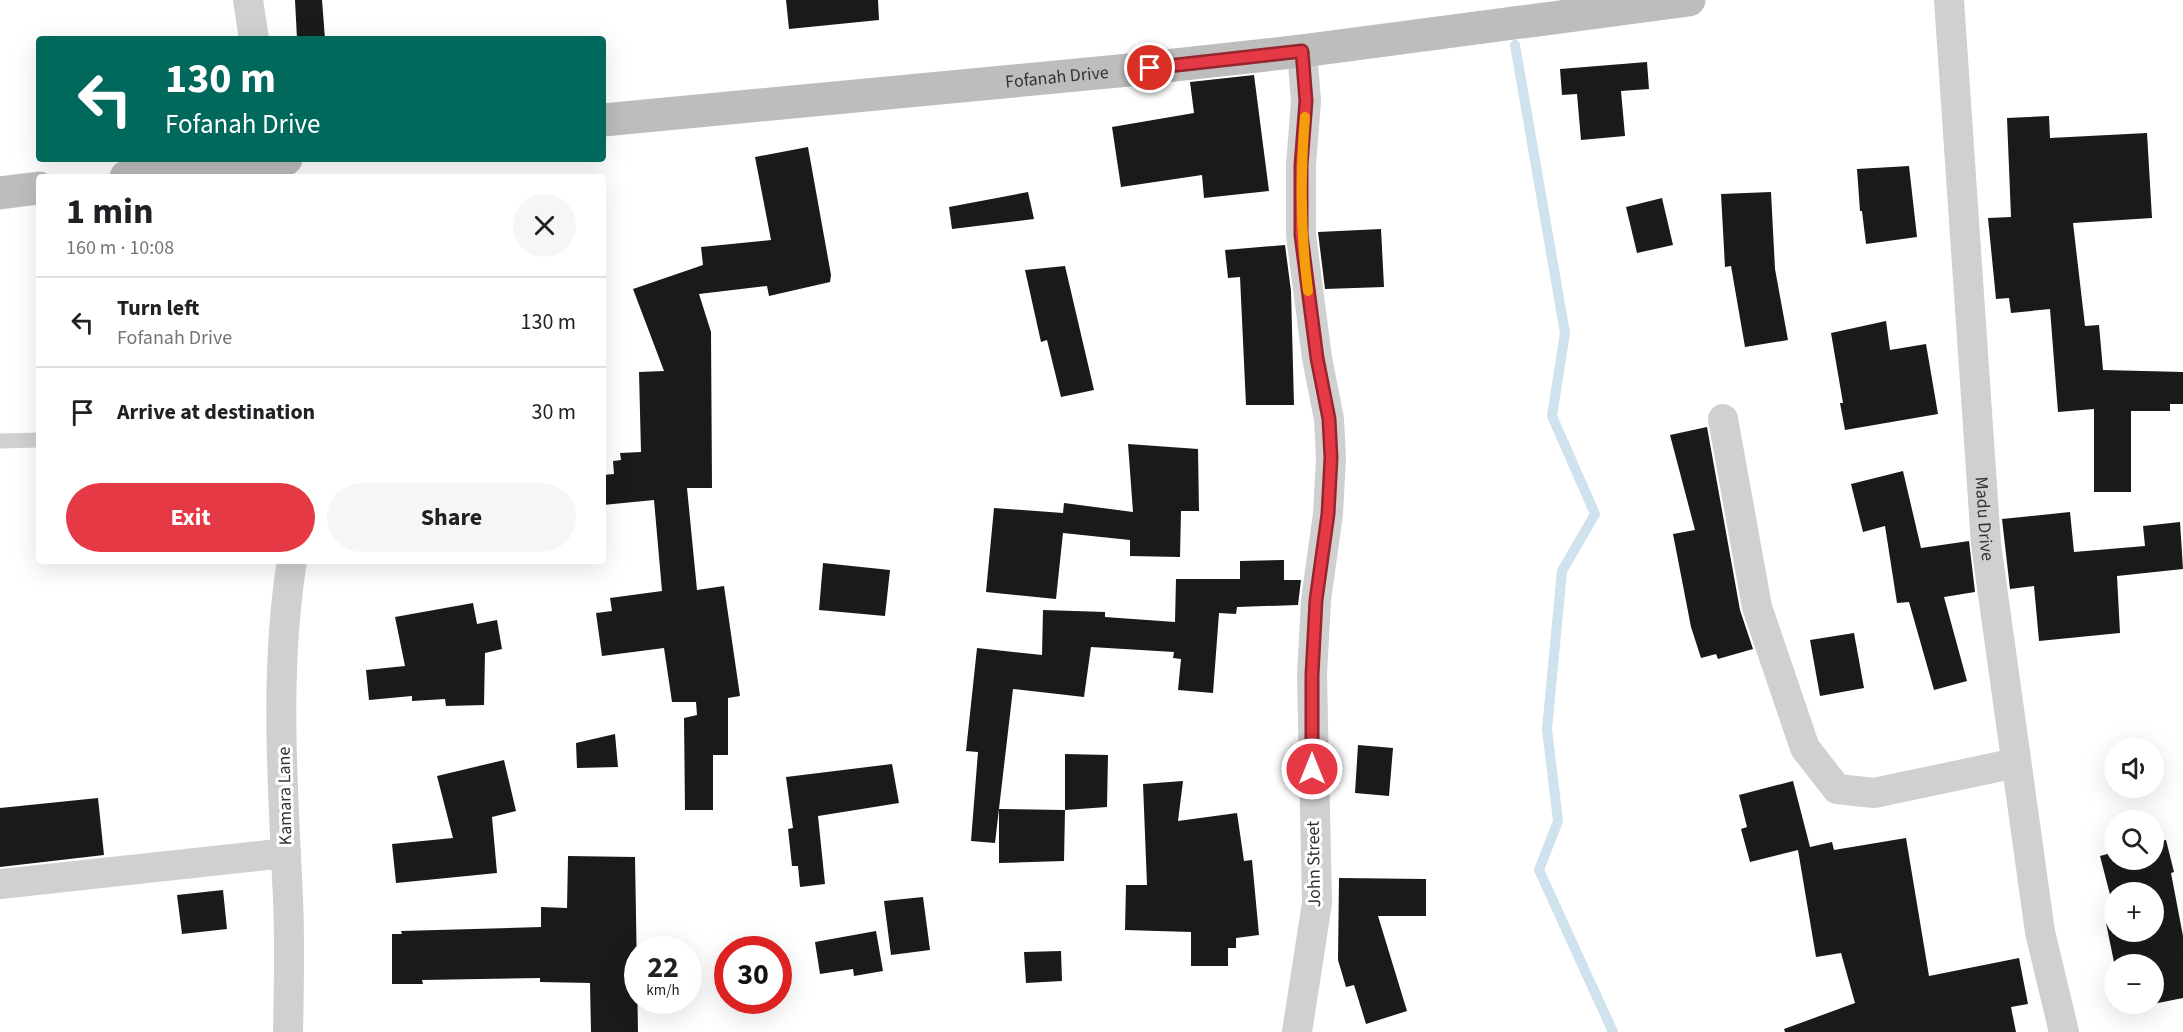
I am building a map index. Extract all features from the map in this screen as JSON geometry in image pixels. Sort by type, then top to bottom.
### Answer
[{"type":"street","points":[[248,0],[254,36]]},
{"type":"street","name":"Fofanah Drive","points":[[606,120],[1129,70],[1302,51],[1689,0]]},
{"type":"street","name":"Madu Drive","points":[[1949,0],[1986,543],[2040,932],[2064,1032]]},
{"type":"street","name":"John Street","points":[[1297,1032],[1317,903],[1312,675],[1316,600],[1328,514],[1331,458],[1329,419],[1317,358],[1301,235],[1301,165],[1306,101],[1302,51]]},
{"type":"street","points":[[161,174],[277,164]]},
{"type":"street","points":[[0,193],[36,188]]},
{"type":"street","points":[[1723,419],[1757,607],[1805,748],[1837,789],[1874,793],[2016,763]]},
{"type":"street","name":"Kamara Lane","points":[[288,1032],[289,902],[286,853],[284,692],[287,604],[292,564]]},
{"type":"street","points":[[0,884],[286,853]]},
{"type":"lane","points":[[0,441],[36,440]]},
{"type":"building","points":[[295,0],[322,0],[325,36],[297,36]]},
{"type":"building","points":[[786,0],[878,0],[879,20],[789,29]]},
{"type":"building","points":[[1647,62],[1649,89],[1621,91],[1625,136],[1581,140],[1577,94],[1562,95],[1560,69]]},
{"type":"building","points":[[1254,75],[1269,191],[1204,198],[1202,175],[1121,187],[1112,127],[1194,113],[1190,82]]},
{"type":"building","points":[[2049,116],[2050,138],[2147,133],[2152,218],[2073,223],[2085,326],[2099,325],[2103,370],[2183,372],[2183,404],[2170,404],[2170,411],[2131,411],[2131,492],[2094,492],[2094,409],[2058,412],[2050,309],[2011,313],[2009,298],[1996,299],[1988,218],[2011,217],[2007,118]]},
{"type":"building","points":[[808,147],[831,275],[830,282],[769,296],[767,286],[699,294],[711,332],[712,488],[687,488],[697,590],[724,586],[740,696],[728,698],[728,755],[713,755],[713,810],[685,810],[684,718],[697,715],[696,702],[672,702],[664,648],[602,656],[596,613],[612,611],[610,598],[662,591],[654,500],[606,505],[606,475],[614,474],[613,461],[621,460],[620,453],[641,452],[639,372],[664,371],[633,289],[703,265],[701,247],[771,240],[755,157]]},
{"type":"building","points":[[1909,166],[1917,237],[1866,244],[1862,211],[1860,211],[1857,169]]},
{"type":"building","points":[[1028,192],[1034,219],[952,229],[949,207]]},
{"type":"building","points":[[1771,192],[1775,269],[1788,340],[1745,347],[1731,266],[1725,267],[1721,194]]},
{"type":"building","points":[[1662,198],[1673,245],[1637,253],[1626,207]]},
{"type":"building","points":[[1381,229],[1384,287],[1325,289],[1318,232]]},
{"type":"building","points":[[1285,245],[1291,291],[1294,405],[1246,405],[1240,277],[1228,278],[1225,250]]},
{"type":"building","points":[[1065,266],[1094,390],[1061,397],[1047,340],[1041,342],[1025,270]]},
{"type":"building","points":[[1886,321],[1890,350],[1926,344],[1938,414],[1845,430],[1840,403],[1843,403],[1831,333]]},
{"type":"building","points":[[1707,427],[1740,610],[1753,649],[1718,659],[1716,654],[1701,658],[1691,627],[1673,534],[1695,530],[1670,435]]},
{"type":"building","points":[[1128,444],[1198,449],[1199,511],[1181,511],[1180,557],[1130,556],[1130,540],[1063,533],[1056,599],[986,592],[994,508],[1063,513],[1064,503],[1133,512]]},
{"type":"building","points":[[1903,471],[1921,548],[1969,541],[1975,592],[1944,597],[1967,681],[1934,690],[1909,602],[1897,603],[1885,526],[1863,532],[1851,484]]},
{"type":"building","points":[[2070,512],[2074,552],[2145,546],[2143,526],[2180,522],[2183,569],[2117,576],[2120,633],[2039,641],[2034,586],[2010,589],[2002,519]]},
{"type":"building","points":[[1284,560],[1284,580],[1301,580],[1298,605],[1237,607],[1236,614],[1219,613],[1213,693],[1178,690],[1181,659],[1173,658],[1174,652],[1091,647],[1084,697],[1013,689],[995,843],[971,841],[978,752],[966,751],[977,648],[1042,655],[1043,610],[1105,612],[1105,617],[1175,622],[1176,579],[1240,579],[1240,561]]},
{"type":"building","points":[[823,563],[890,570],[885,616],[819,610]]},
{"type":"building","points":[[473,603],[477,624],[497,620],[502,649],[485,653],[484,705],[446,706],[445,699],[412,701],[412,696],[369,700],[366,670],[405,666],[395,617]]},
{"type":"building","points":[[1854,633],[1864,688],[1820,696],[1810,640]]},
{"type":"building","points":[[615,734],[618,767],[577,768],[576,743]]},
{"type":"building","points":[[1358,745],[1393,748],[1389,796],[1355,793]]},
{"type":"building","points":[[1065,754],[1108,755],[1107,807],[1065,810]]},
{"type":"building","points":[[504,760],[516,811],[492,817],[497,873],[396,883],[392,844],[453,838],[437,776]]},
{"type":"building","points":[[892,764],[899,803],[818,816],[825,884],[800,887],[798,866],[792,866],[788,829],[793,828],[786,777]]},
{"type":"building","points":[[1183,781],[1178,821],[1237,813],[1244,861],[1252,860],[1259,935],[1236,938],[1236,948],[1228,948],[1228,966],[1191,966],[1191,932],[1125,930],[1126,885],[1147,885],[1143,784]]},
{"type":"building","points":[[1793,781],[1810,847],[1832,842],[1834,850],[1906,838],[1929,976],[2019,958],[2028,1004],[2011,1007],[2016,1032],[1785,1032],[1784,1029],[1855,1003],[1841,953],[1816,957],[1798,850],[1750,862],[1741,829],[1747,827],[1739,795]]},
{"type":"building","points":[[98,798],[104,855],[0,867],[0,808]]},
{"type":"building","points":[[999,809],[1065,810],[1064,861],[999,863]]},
{"type":"building","points":[[2164,840],[2166,840],[2174,872],[2171,873],[2183,936],[2183,998],[2164,1002],[2164,954],[2112,954],[2110,942],[2164,942],[2164,882],[2107,882],[2100,856],[2104,855],[2104,870],[2164,870]]},
{"type":"building","points":[[568,856],[635,857],[636,936],[624,936],[624,1014],[638,1014],[638,1032],[591,1032],[590,983],[540,982],[540,978],[422,980],[423,984],[392,984],[392,934],[402,934],[401,931],[541,927],[541,907],[567,908]]},
{"type":"building","points":[[1339,878],[1426,879],[1426,916],[1378,916],[1407,1011],[1366,1024],[1354,985],[1346,987],[1338,960]]},
{"type":"building","points":[[223,890],[227,929],[182,934],[177,895]]},
{"type":"building","points":[[923,897],[930,950],[891,955],[884,901]]},
{"type":"building","points":[[876,931],[883,971],[854,976],[853,969],[820,974],[815,942]]},
{"type":"building","points":[[1061,951],[1062,981],[1026,983],[1024,952]]},
{"type":"waterway","points":[[1515,45],[1565,333],[1552,416],[1595,514],[1562,571],[1547,729],[1558,821],[1539,870],[1613,1032]]},
{"type":"slow traffic","points":[[1305,117],[1301,165],[1301,235],[1308,291]]},
{"type":"route","points":[[1150,68],[1302,51],[1306,101],[1301,165],[1301,235],[1317,358],[1329,419],[1331,458],[1328,514],[1316,600],[1312,675],[1312,769]]}]
